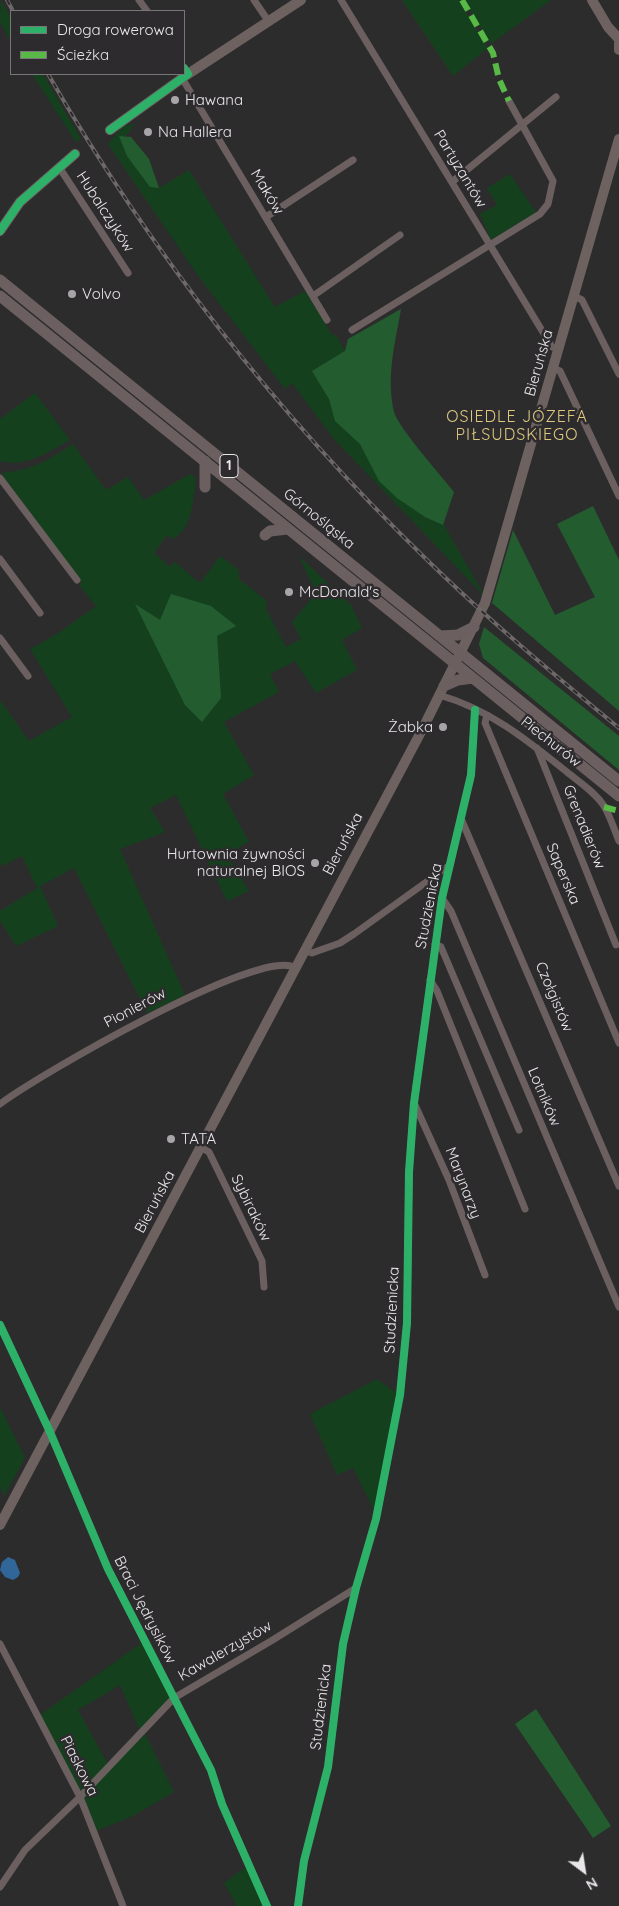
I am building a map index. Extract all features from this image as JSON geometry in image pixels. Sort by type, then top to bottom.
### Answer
[{"type":"main road","points":[[185,73],[302,0]]},
{"type":"main road","points":[[592,0],[619,41],[619,50]]},
{"type":"main road","points":[[110,130],[182,75]]},
{"type":"main road","name":"Bieruńska","points":[[0,1525],[474,627],[491,584],[619,139]]},
{"type":"main road","points":[[0,231],[20,202],[75,154]]},
{"type":"main road","name":"Górnośląska","points":[[0,280],[619,781]]},
{"type":"main road","name":"Górnośląska","points":[[0,296],[619,796]]},
{"type":"main road","points":[[205,461],[205,487]]},
{"type":"main road","points":[[264,535],[270,531],[288,529]]},
{"type":"main road","points":[[441,636],[458,635],[474,627]]},
{"type":"main road","points":[[441,691],[458,680],[474,678]]},
{"type":"street","points":[[254,0],[269,22]]},
{"type":"street","name":"Partyzantów","points":[[341,0],[552,347],[558,349]]},
{"type":"street","name":"Maków","points":[[185,73],[266,217],[327,320]]},
{"type":"street","points":[[452,182],[523,126],[556,97]]},
{"type":"street","points":[[352,330],[490,247],[498,239],[540,214],[548,204],[554,187],[551,176],[510,101]]},
{"type":"street","points":[[266,217],[353,160]]},
{"type":"street","name":"Hubalczyków","points":[[59,167],[128,273]]},
{"type":"street","points":[[312,296],[400,235]]},
{"type":"street","points":[[574,296],[582,300],[619,374]]},
{"type":"street","points":[[553,368],[560,371],[619,496]]},
{"type":"street","points":[[0,478],[77,580]]},
{"type":"street","points":[[0,559],[40,613]]},
{"type":"street","points":[[0,638],[28,676]]},
{"type":"street","name":"Piechurów","points":[[441,691],[474,710],[500,721],[594,794],[609,816],[619,841]]},
{"type":"street","name":"Studzienicka","points":[[298,1906],[304,1861],[328,1767],[343,1644],[356,1588],[376,1520],[400,1396],[407,1323],[409,1172],[414,1103],[442,898],[462,820],[471,775],[474,710]]},
{"type":"street","name":"Saperska","points":[[487,715],[485,723],[619,1042]]},
{"type":"street","name":"Grenadierów","points":[[537,748],[616,944]]},
{"type":"street","name":"Czołgistów","points":[[462,820],[619,1186]]},
{"type":"street","points":[[304,950],[312,953],[340,943],[450,865]]},
{"type":"street","name":"Lotników","points":[[442,898],[451,911],[619,1307]]},
{"type":"street","points":[[435,944],[441,947],[518,1130]]},
{"type":"street","name":"Pionierów","points":[[0,1104],[114,1034],[165,1007],[258,971],[286,963],[294,967]]},
{"type":"street","points":[[430,980],[437,991],[525,1209]]},
{"type":"street","name":"Marynarzy","points":[[414,1103],[449,1180],[485,1275]]},
{"type":"street","name":"Sybiraków","points":[[200,1147],[209,1152],[262,1261],[264,1287]]},
{"type":"street","name":"Braci Jędrysików","points":[[0,1325],[50,1432],[108,1569],[211,1770],[222,1804],[267,1906]]},
{"type":"street","name":"Kawalerzystów","points":[[0,1887],[25,1850],[80,1797],[174,1698],[356,1588]]},
{"type":"street","name":"Piaskowa","points":[[0,1644],[80,1797],[123,1906]]},
{"type":"green space","points":[[1,0],[10,16],[10,39],[0,23]]},
{"type":"green space","points":[[402,0],[459,0],[488,48],[453,76]]},
{"type":"green space","points":[[464,0],[551,0],[491,44]]},
{"type":"green space","points":[[33,75],[44,75],[81,139],[76,142]]},
{"type":"green space","points":[[135,124],[124,138],[159,188],[189,170],[275,307],[305,291],[332,335],[336,335],[485,597],[334,439],[292,383],[285,389],[196,273],[108,144],[123,126]]},
{"type":"green space","points":[[119,136],[131,137],[149,159],[159,188],[150,187],[127,156]]},
{"type":"green space","points":[[510,174],[536,212],[491,240],[480,214],[497,205],[487,188]]},
{"type":"green space","points":[[401,309],[391,373],[394,412],[403,429],[454,492],[443,525],[425,517],[397,498],[379,481],[360,444],[335,421],[329,399],[312,371],[345,351],[348,339]]},
{"type":"green space","points":[[35,393],[70,440],[28,461],[9,463],[0,461],[0,419]]},
{"type":"green space","points":[[73,444],[106,490],[128,477],[144,500],[190,474],[196,478],[193,503],[185,528],[173,539],[167,535],[154,553],[170,567],[175,562],[200,583],[220,556],[239,570],[239,579],[267,601],[266,609],[286,647],[301,639],[292,622],[316,593],[299,556],[351,605],[362,628],[342,640],[357,670],[316,693],[295,661],[270,674],[279,692],[224,722],[254,775],[223,794],[249,842],[226,854],[249,891],[227,901],[176,795],[150,808],[165,832],[120,849],[185,995],[147,1013],[74,868],[40,886],[58,926],[16,946],[0,921],[0,911],[37,888],[22,856],[2,866],[0,863],[0,700],[29,741],[72,717],[30,649],[57,634],[96,606],[79,585],[82,582],[1,473],[31,467]]},
{"type":"green space","points":[[593,506],[619,560],[619,711],[492,603],[513,530],[555,615],[595,597],[557,524]]},
{"type":"green space","points":[[171,594],[211,606],[236,626],[217,636],[221,698],[202,722],[185,705],[135,604],[160,620]]},
{"type":"green space","points":[[484,627],[619,736],[619,770],[483,658],[479,644]]},
{"type":"green space","points":[[377,1379],[398,1394],[375,1512],[353,1468],[337,1475],[310,1414]]},
{"type":"green space","points":[[0,1407],[25,1458],[4,1496],[0,1487]]},
{"type":"green space","points":[[143,1642],[172,1697],[140,1731],[120,1685],[78,1710],[108,1764],[80,1793],[40,1715]]},
{"type":"green space","points":[[536,1709],[611,1826],[593,1838],[515,1724]]},
{"type":"green space","points":[[145,1734],[174,1792],[133,1816],[96,1831],[82,1796]]},
{"type":"green space","points":[[246,1867],[263,1906],[237,1906],[224,1883]]},
{"type":"water","points":[[8,1557],[15,1560],[20,1573],[13,1580],[5,1577],[0,1570],[2,1562]]},
{"type":"railway","points":[[7,0],[12,10]]},
{"type":"railway","points":[[49,75],[87,140],[173,267],[220,329],[318,447],[370,503],[447,580],[520,645],[619,728]]},
{"type":"marked path","points":[[462,0],[493,53],[499,79],[509,101]]},
{"type":"marked path","points":[[604,807],[619,811]]},
{"type":"cycle path","points":[[110,130],[188,74],[185,70]]},
{"type":"cycle path","points":[[0,231],[20,202],[75,154]]},
{"type":"cycle path","points":[[298,1906],[304,1861],[328,1767],[343,1644],[356,1588],[376,1519],[400,1395],[407,1323],[409,1172],[414,1103],[442,898],[471,775],[475,710]]},
{"type":"cycle path","points":[[0,1325],[50,1432],[108,1569],[211,1770],[222,1804],[267,1906]]},
{"type":"place","name":"Hawana","points":[[175,100]]},
{"type":"place","name":"Na Hallera","points":[[148,132]]},
{"type":"place","name":"Volvo","points":[[72,294]]},
{"type":"place","name":"McDonald's","points":[[289,592]]},
{"type":"place","name":"Żabka","points":[[443,727]]},
{"type":"place","name":"Hurtownia żywności naturalnej BIOS","points":[[315,863]]},
{"type":"place","name":"TATA","points":[[171,1139]]},
{"type":"district","name":"OSIEDLE JÓZEFA PIŁSUDSKIEGO","points":[[517,426]]}]
